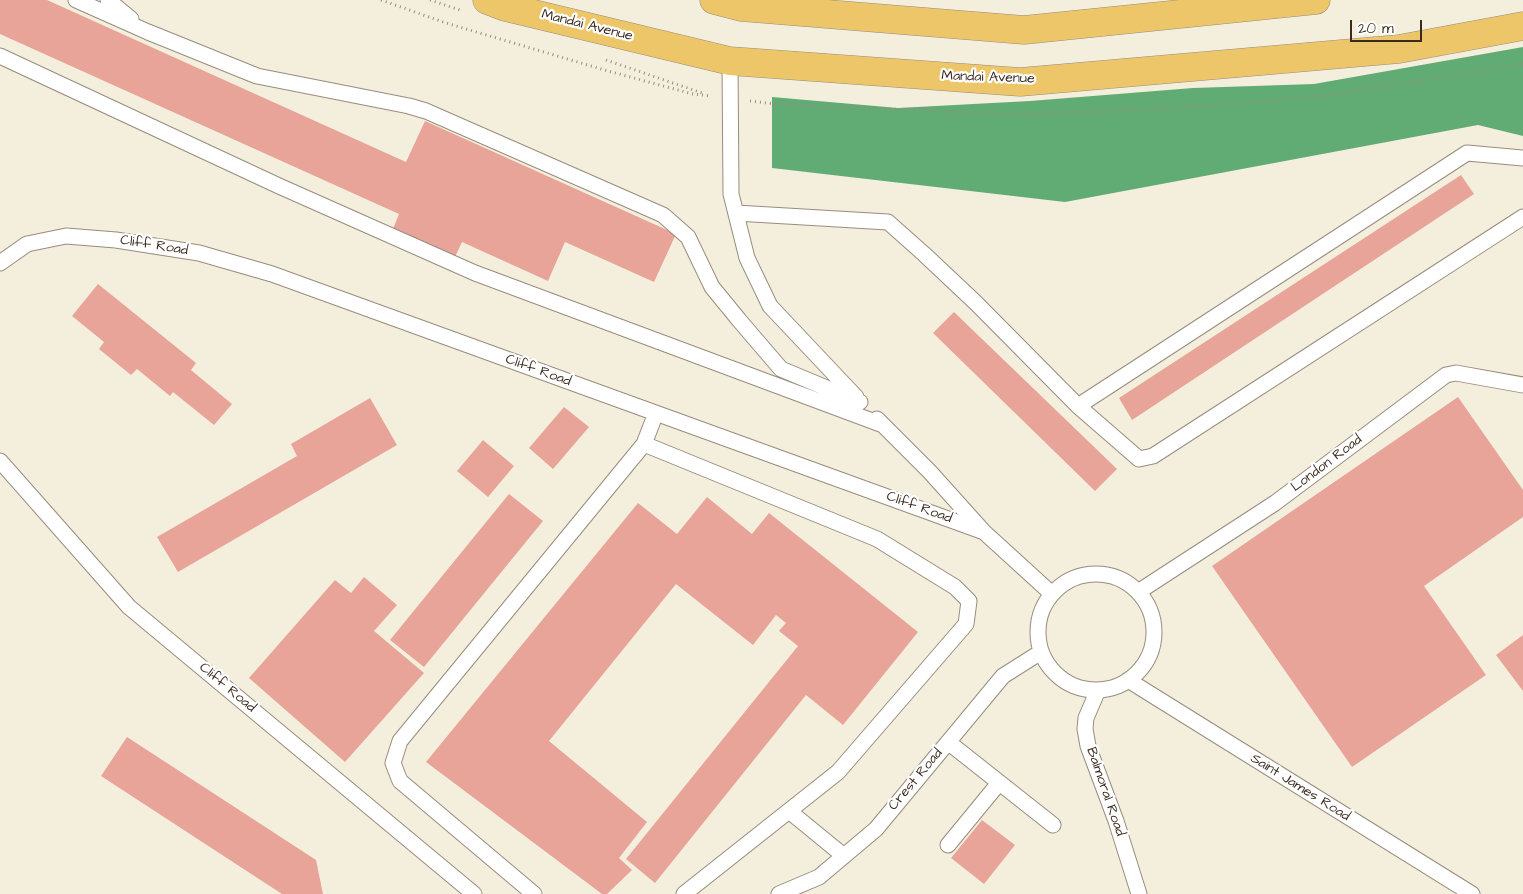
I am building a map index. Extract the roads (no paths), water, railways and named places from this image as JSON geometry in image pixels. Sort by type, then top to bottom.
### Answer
[{"type":"main road","name":"Mandai Avenue","points":[[487,0],[730,61],[1020,82],[1399,49],[1523,26]]},
{"type":"main road","points":[[714,0],[741,6],[1024,30],[1316,0]]},
{"type":"lane","points":[[76,0],[148,32],[257,76],[426,111],[663,215],[688,237],[712,287],[781,369],[860,402]]},
{"type":"lane","points":[[108,0],[148,32]]},
{"type":"lane","points":[[0,56],[279,186],[475,273],[883,425]]},
{"type":"lane","points":[[730,61],[731,194],[747,258],[770,306],[833,374],[930,472],[984,532]]},
{"type":"lane","points":[[1078,406],[1468,153],[1523,158]]},
{"type":"lane","points":[[736,213],[888,222],[976,303],[1078,406],[1139,459],[1153,456],[1523,217]]},
{"type":"lane","name":"Cliff Road","points":[[0,263],[26,244],[66,236],[116,240],[199,253],[272,274],[984,532],[1052,594]]},
{"type":"lane","name":"London Road","points":[[1138,592],[1275,503],[1446,375],[1456,373],[1523,385]]},
{"type":"lane","points":[[534,894],[400,781],[394,763],[400,741],[644,444],[656,413]]},
{"type":"lane","points":[[644,444],[877,540],[955,587],[969,601],[966,624],[838,772],[684,894]]},
{"type":"lane","name":"Cliff Road","points":[[0,461],[129,607],[474,894]]},
{"type":"lane","points":[[1104,574],[1122,580],[1138,592],[1148,606],[1154,623],[1154,641],[1149,656],[1140,670],[1114,688],[1098,690],[1080,688],[1063,680],[1050,667],[1041,652],[1038,631],[1041,611],[1052,594],[1067,582],[1085,575],[1104,574]]},
{"type":"lane","name":"Crest Road","points":[[779,894],[819,877],[876,829],[1002,676],[1041,652]]},
{"type":"lane","name":"Saint James Road","points":[[1128,680],[1472,894]]},
{"type":"lane","name":"Balmoral Road","points":[[1098,690],[1086,718],[1085,729],[1088,746],[1116,821],[1139,894]]},
{"type":"lane","points":[[948,742],[1052,825]]},
{"type":"lane","points":[[948,845],[999,782]]},
{"type":"lane","points":[[789,811],[844,856]]}]
